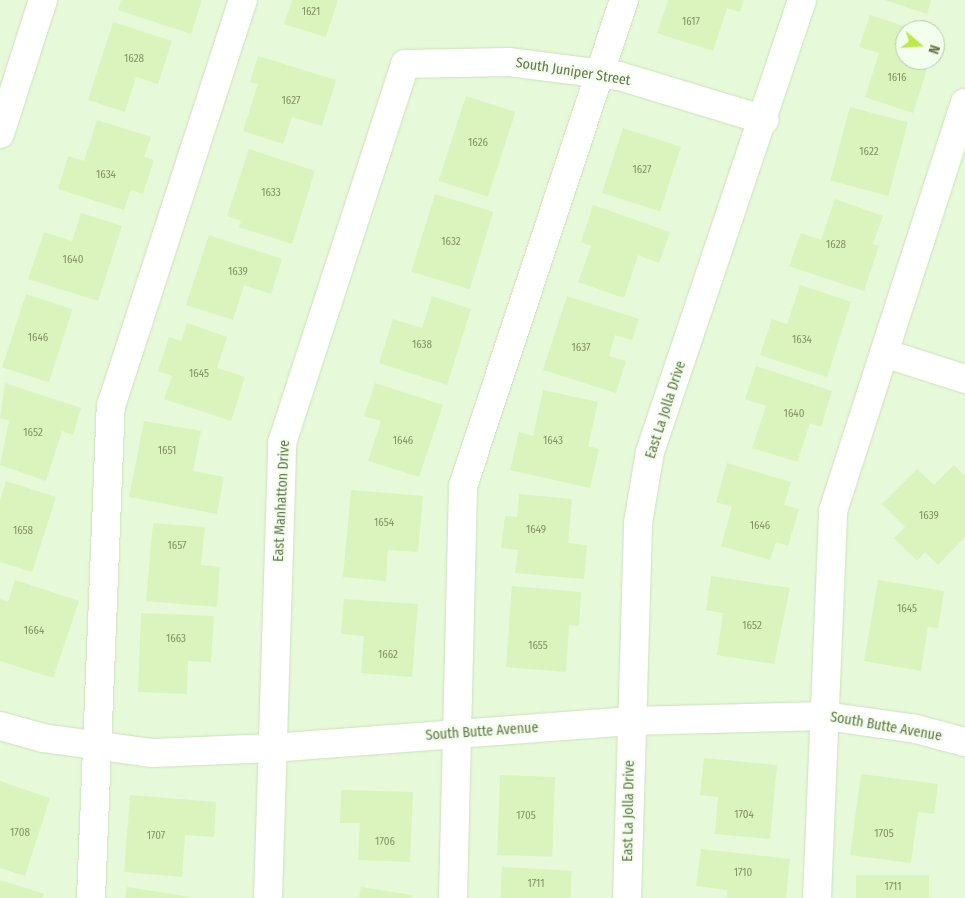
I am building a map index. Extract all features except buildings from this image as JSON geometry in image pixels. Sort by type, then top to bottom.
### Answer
[{"type":"street","points":[[0,134],[43,0]]},
{"type":"street","points":[[91,898],[99,746],[111,406],[243,0]]},
{"type":"street","points":[[453,898],[459,734],[463,486],[624,0]]},
{"type":"street","name":"East La Jolla Drive","points":[[627,898],[630,721],[638,523],[650,452],[765,120],[802,0]]},
{"type":"street","name":"South Juniper Street","points":[[405,64],[509,62],[600,74],[765,120]]},
{"type":"street","name":"East Manhatton Drive","points":[[268,898],[282,443],[405,64]]},
{"type":"street","points":[[817,898],[832,511],[965,103]]},
{"type":"street","points":[[884,352],[965,379]]},
{"type":"street","name":"South Butte Avenue","points":[[0,726],[43,738],[153,753],[272,748],[630,721],[825,716],[916,729],[965,742]]},
{"type":"shaded area","points":[[0,0],[965,0],[965,898],[0,898]]}]
